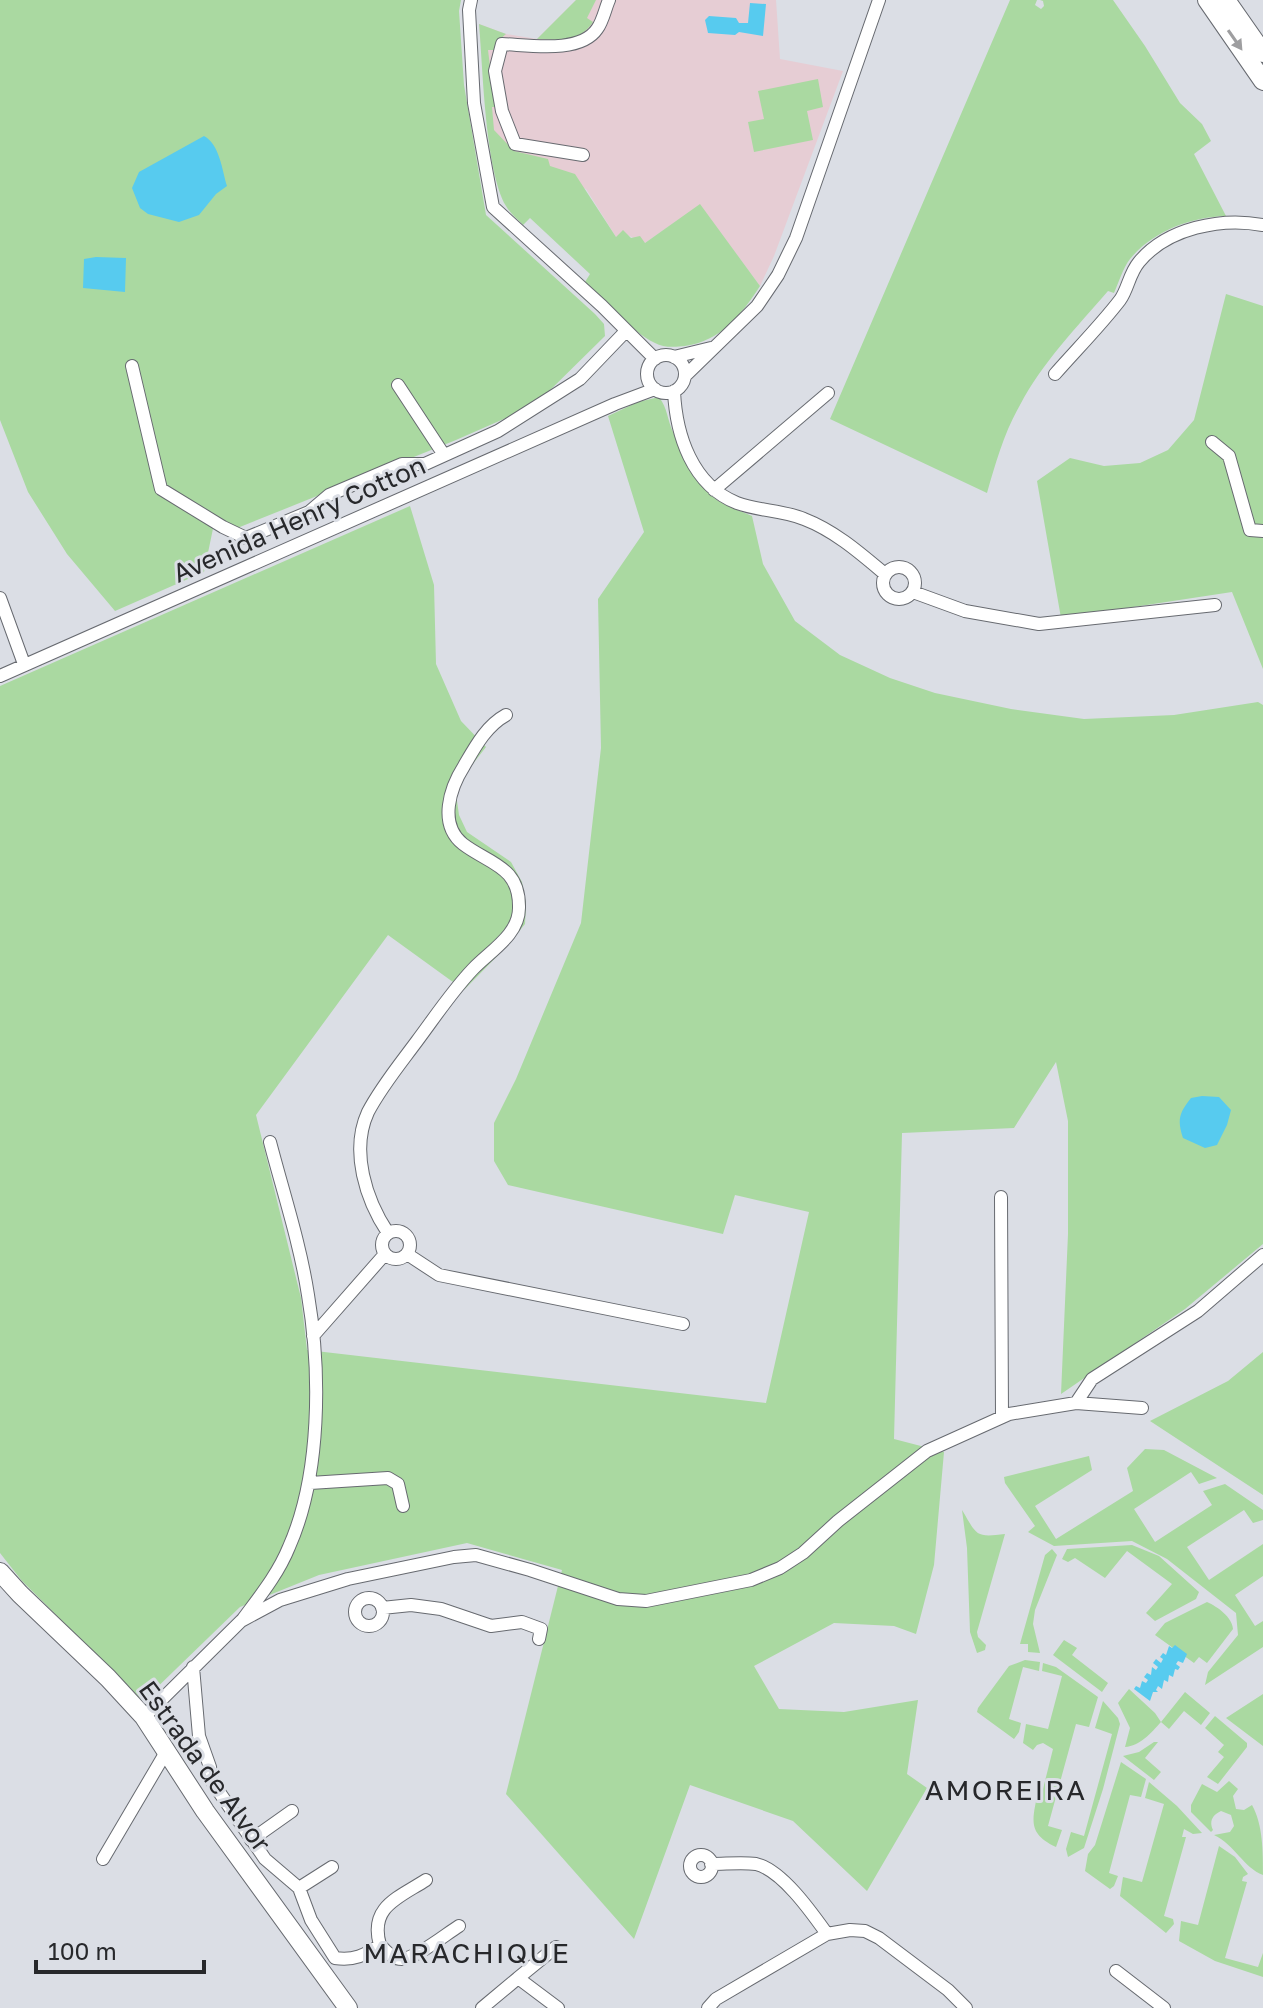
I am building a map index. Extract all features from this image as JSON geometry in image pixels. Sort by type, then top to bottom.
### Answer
[{"type":"street","points":[[471,0],[474,103],[493,207],[655,359]]},
{"type":"street","points":[[583,155],[515,144],[502,111],[495,71],[502,44],[573,46],[589,39],[599,28],[609,0]]},
{"type":"street","points":[[714,348],[655,359],[648,368],[648,376],[655,389],[674,391],[681,386],[685,376],[714,348],[757,306],[778,275],[790,250],[879,0]]},
{"type":"street","points":[[1207,0],[1263,81]]},
{"type":"street","points":[[1226,0],[1263,53]]},
{"type":"street","points":[[1055,374],[1119,302],[1131,274],[1146,255],[1173,237],[1215,223],[1233,221],[1263,225]]},
{"type":"street","points":[[132,366],[161,489],[246,538],[309,512],[329,495],[402,464],[425,464],[498,431],[580,379],[626,331]]},
{"type":"street","points":[[674,357],[682,364],[685,376]]},
{"type":"street","points":[[615,404],[648,376]]},
{"type":"street","points":[[398,385],[444,455]]},
{"type":"street","points":[[615,404],[655,389]]},
{"type":"street","points":[[674,391],[684,449],[714,490],[737,503],[802,518],[836,535],[885,574]]},
{"type":"street","points":[[714,490],[828,393]]},
{"type":"street","name":"Avenida Henry Cotton","points":[[0,676],[615,404]]},
{"type":"street","points":[[1212,442],[1229,456],[1250,530],[1263,531]]},
{"type":"street","points":[[896,567],[908,569],[916,580],[913,592],[902,600],[890,597],[883,586],[885,574],[896,567]]},
{"type":"street","points":[[913,592],[965,611],[1039,624],[1215,605]]},
{"type":"street","points":[[0,598],[24,664]]},
{"type":"street","points":[[388,1233],[365,1191],[362,1140],[367,1114],[463,979],[513,931],[518,920],[518,894],[514,882],[494,860],[461,843],[448,814],[455,781],[493,722],[506,715]]},
{"type":"street","points":[[144,1717],[241,1621],[276,1574],[300,1522],[310,1483],[316,1411],[313,1336],[302,1262],[270,1142]]},
{"type":"street","points":[[1001,1197],[1002,1417]]},
{"type":"street","points":[[396,1230],[406,1235],[410,1246],[407,1254],[396,1259],[385,1254],[382,1243],[388,1233],[396,1230]]},
{"type":"street","points":[[313,1336],[385,1254]]},
{"type":"street","points":[[407,1254],[439,1275],[683,1324]]},
{"type":"street","points":[[1076,1403],[1092,1379],[1198,1311],[1263,1255]]},
{"type":"street","points":[[241,1621],[280,1600],[348,1579],[476,1555],[618,1599],[646,1601],[751,1580],[780,1568],[803,1553],[838,1521],[927,1451],[1002,1417],[1076,1403],[1142,1408]]},
{"type":"street","points":[[310,1483],[388,1478],[398,1484],[403,1506]]},
{"type":"street","name":"Estrada de Alvor","points":[[0,1572],[144,1717],[205,1811],[348,2008]]},
{"type":"street","points":[[348,1579],[364,1599]]},
{"type":"street","points":[[364,1599],[375,1599],[382,1608],[379,1622],[371,1626],[362,1625],[356,1618],[355,1610],[364,1599]]},
{"type":"street","points":[[382,1608],[411,1605],[441,1609],[491,1626],[522,1622],[541,1629],[539,1639]]},
{"type":"street","points":[[193,1667],[199,1736],[213,1783],[251,1840],[265,1859],[299,1888],[311,1920],[335,1958],[349,1960],[363,1956],[380,1945]]},
{"type":"street","points":[[103,1859],[166,1752]]},
{"type":"street","points":[[251,1840],[292,1811]]},
{"type":"street","points":[[711,1864],[765,1867],[808,1907],[827,1934]]},
{"type":"street","points":[[299,1888],[332,1867]]},
{"type":"street","points":[[426,1880],[386,1906],[377,1921],[380,1945],[389,1955],[402,1959],[416,1954],[459,1926]]},
{"type":"street","points":[[708,2008],[716,1999],[827,1934],[850,1930],[865,1931],[879,1938],[929,1974],[966,2008]]},
{"type":"street","points":[[482,2008],[556,1947]]},
{"type":"street","points":[[1116,1971],[1164,2008]]},
{"type":"street","points":[[518,1978],[558,2008]]},
{"type":"shaded area","points":[[576,0],[776,0],[780,59],[843,71],[760,286],[700,205],[645,243],[625,234],[616,237],[586,189],[492,158],[479,24],[506,34],[537,39]]},
{"type":"green space","points":[[0,0],[461,0],[464,85],[486,215],[595,314],[604,324],[605,336],[538,402],[522,411],[235,529],[215,519],[204,572],[115,611],[67,554],[28,492],[0,420]]},
{"type":"green space","points":[[576,0],[596,0],[587,18],[593,22],[588,29],[568,39],[537,39]]},
{"type":"green space","points":[[1010,0],[1037,0],[1035,5],[1041,9],[1044,6],[1040,0],[1113,0],[1180,103],[1202,124],[1211,141],[1194,154],[1226,216],[1199,219],[1174,227],[1139,249],[1130,259],[1114,293],[1108,291],[1061,346],[1029,390],[1005,437],[987,493],[830,419]]},
{"type":"green space","points":[[479,24],[506,34],[494,50],[488,50],[495,107],[492,107],[494,130],[514,151],[548,159],[550,166],[575,174],[616,237],[623,230],[631,238],[640,236],[645,243],[700,204],[760,286],[729,325],[698,343],[674,347],[655,343],[636,331],[585,282],[590,274],[530,218],[523,225],[510,211],[493,169]]},
{"type":"green space","points":[[818,79],[823,107],[807,111],[813,140],[754,152],[748,122],[764,119],[758,91]]},
{"type":"green space","points":[[1226,294],[1263,306],[1263,669],[1232,592],[1061,618],[1037,481],[1070,458],[1104,466],[1140,463],[1168,450],[1194,420]]},
{"type":"green space","points":[[659,397],[681,449],[706,490],[721,502],[752,516],[763,564],[795,621],[840,655],[890,678],[935,693],[1011,709],[1084,719],[1174,715],[1258,702],[1263,705],[1263,1244],[1185,1309],[1061,1394],[1068,1234],[1068,1121],[1056,1062],[1014,1128],[902,1133],[894,1439],[944,1452],[934,1565],[916,1634],[894,1626],[834,1623],[754,1666],[779,1709],[844,1712],[918,1700],[907,1774],[927,1788],[867,1891],[793,1821],[690,1785],[634,1939],[506,1794],[562,1570],[467,1543],[319,1575],[240,1607],[143,1701],[22,1581],[0,1553],[0,686],[410,506],[434,585],[436,664],[461,721],[486,747],[465,774],[456,794],[459,815],[467,832],[511,862],[522,882],[526,904],[525,924],[464,990],[388,935],[256,1115],[301,1298],[307,1350],[766,1403],[809,1212],[735,1195],[723,1234],[508,1185],[494,1161],[494,1123],[516,1079],[581,923],[601,748],[598,599],[644,532],[608,416],[638,402]]},
{"type":"green space","points":[[1263,1352],[1263,1495],[1150,1421],[1228,1381]]},
{"type":"green space","points":[[1145,1449],[1164,1450],[1217,1478],[1199,1484],[1191,1472],[1134,1509],[1155,1542],[1212,1505],[1203,1491],[1225,1484],[1263,1510],[1263,1520],[1253,1523],[1244,1510],[1187,1547],[1209,1580],[1263,1544],[1263,1576],[1235,1595],[1255,1626],[1263,1621],[1263,1647],[1205,1685],[1208,1672],[1238,1635],[1236,1613],[1167,1559],[1132,1541],[1054,1546],[1028,1532],[1035,1526],[1005,1483],[1004,1477],[1089,1456],[1092,1470],[1035,1506],[1056,1539],[1133,1491],[1127,1468]]},
{"type":"green space","points":[[962,1510],[978,1533],[1005,1534],[977,1632],[986,1645],[985,1650],[977,1653],[970,1632],[967,1548]]},
{"type":"green space","points":[[1132,1545],[1159,1556],[1199,1592],[1196,1599],[1155,1621],[1146,1613],[1172,1584],[1127,1551],[1105,1578],[1075,1558],[1068,1562],[1062,1559],[1067,1549]]},
{"type":"green space","points":[[1052,1549],[1057,1555],[1035,1610],[1033,1624],[1040,1653],[1028,1652],[1028,1644],[1020,1644],[1045,1555]]},
{"type":"green space","points":[[1207,1602],[1224,1613],[1233,1629],[1207,1663],[1199,1657],[1194,1663],[1155,1635],[1165,1623]]},
{"type":"green space","points":[[1064,1640],[1077,1648],[1072,1655],[1108,1683],[1102,1692],[1053,1655]]},
{"type":"green space","points":[[1025,1660],[1040,1662],[1039,1671],[1023,1667],[1009,1719],[1021,1723],[1014,1739],[977,1712],[1009,1666]]},
{"type":"green space","points":[[1043,1663],[1056,1667],[1098,1697],[1089,1727],[1076,1724],[1048,1826],[1062,1830],[1056,1847],[1040,1836],[1034,1824],[1038,1791],[1043,1789],[1053,1749],[1043,1743],[1033,1750],[1023,1743],[1026,1724],[1048,1729],[1062,1676],[1042,1671]]},
{"type":"green space","points":[[1129,1689],[1161,1722],[1140,1742],[1125,1747],[1130,1728],[1118,1703]]},
{"type":"green space","points":[[1185,1692],[1210,1713],[1201,1725],[1184,1711],[1169,1729],[1161,1722]]},
{"type":"green space","points":[[1263,1694],[1263,1746],[1226,1718]]},
{"type":"green space","points":[[1103,1701],[1120,1724],[1084,1848],[1068,1857],[1066,1849],[1071,1832],[1084,1836],[1112,1734],[1095,1728]]},
{"type":"green space","points":[[1215,1716],[1247,1743],[1218,1784],[1207,1777],[1224,1757],[1218,1752],[1224,1745],[1205,1728]]},
{"type":"green space","points":[[1158,1742],[1145,1758],[1161,1772],[1154,1780],[1123,1756],[1139,1752]]},
{"type":"green space","points":[[1121,1762],[1146,1779],[1141,1797],[1130,1795],[1109,1873],[1118,1876],[1110,1889],[1085,1871],[1088,1854],[1095,1845]]},
{"type":"green space","points":[[1229,1781],[1238,1789],[1233,1796],[1236,1809],[1244,1810],[1252,1805],[1256,1813],[1262,1838],[1263,1875],[1214,1835],[1230,1832],[1234,1826],[1231,1815],[1221,1811],[1215,1815],[1211,1832],[1191,1812],[1191,1805],[1202,1784],[1217,1792]]},
{"type":"green space","points":[[1149,1782],[1202,1833],[1193,1834],[1184,1829],[1182,1837],[1186,1837],[1164,1916],[1173,1919],[1174,1924],[1166,1933],[1120,1896],[1123,1877],[1142,1882],[1164,1804],[1145,1798]]},
{"type":"green space","points":[[1219,1846],[1235,1857],[1248,1874],[1243,1877],[1242,1881],[1247,1882],[1225,1958],[1258,1967],[1263,1953],[1263,1977],[1215,1961],[1179,1941],[1181,1921],[1198,1925]]},
{"type":"water","points":[[750,3],[766,4],[763,36],[739,32],[735,35],[708,33],[705,20],[709,16],[736,18],[739,23],[748,23]]},
{"type":"water","points":[[204,136],[214,145],[227,186],[199,215],[179,222],[148,214],[140,208],[132,188],[139,172]]},
{"type":"water","points":[[126,258],[125,292],[83,288],[84,259]]},
{"type":"water","points":[[1219,1097],[1231,1110],[1217,1145],[1205,1148],[1183,1138],[1180,1126],[1182,1113],[1191,1098]]},
{"type":"water","points":[[1175,1645],[1187,1654],[1183,1663],[1178,1661],[1178,1670],[1175,1669],[1173,1677],[1169,1675],[1168,1682],[1164,1680],[1162,1689],[1158,1686],[1158,1692],[1153,1692],[1150,1701],[1134,1689],[1136,1686],[1140,1688],[1142,1681],[1146,1683],[1148,1680],[1144,1677],[1147,1673],[1151,1675],[1152,1667],[1156,1670],[1158,1667],[1153,1663],[1156,1659],[1161,1663],[1163,1653],[1166,1655],[1169,1646],[1172,1648]]},
{"type":"district","name":"AMOREIRA","points":[[1006,1789]]},
{"type":"district","name":"MARACHIQUE","points":[[467,1952]]}]
